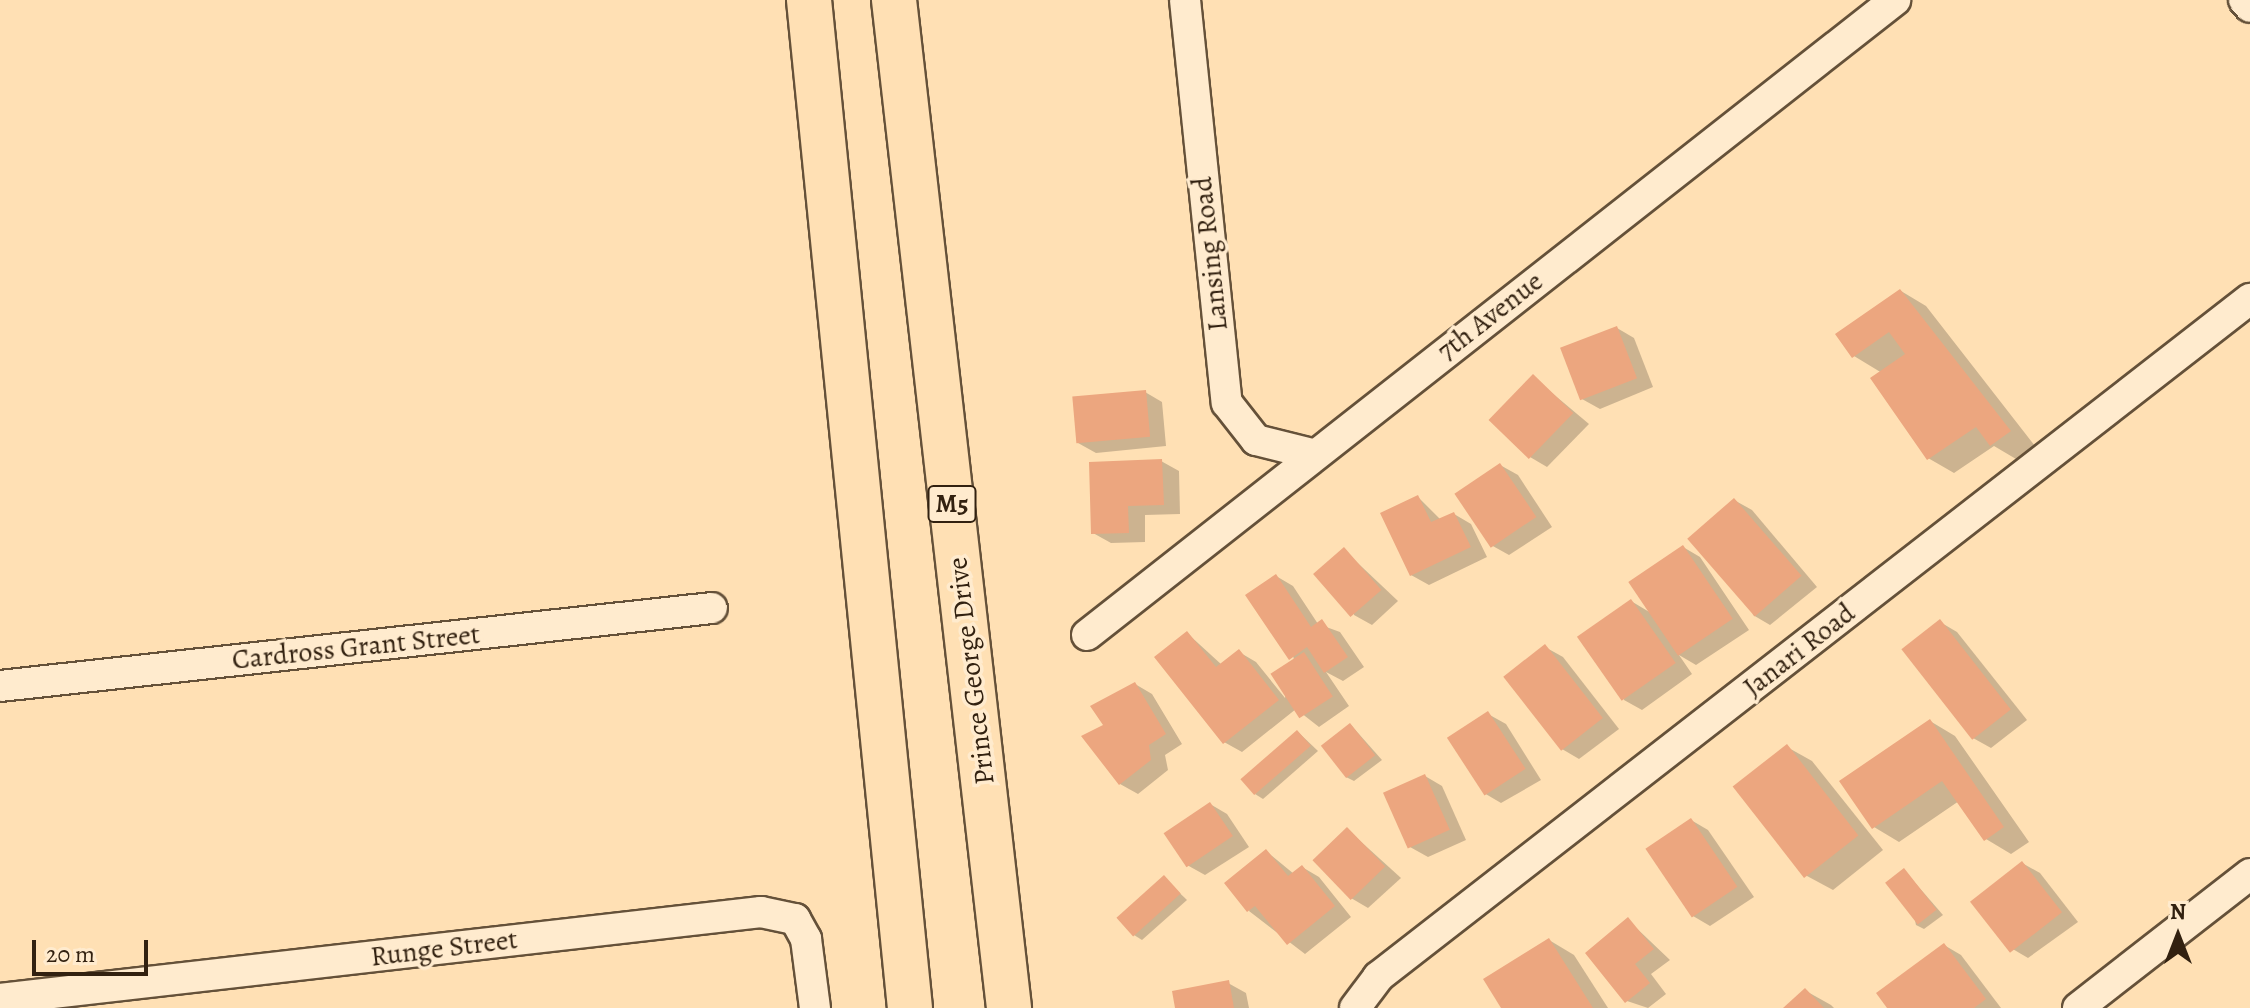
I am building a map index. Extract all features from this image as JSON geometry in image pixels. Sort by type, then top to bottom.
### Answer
[{"type":"main road","points":[[809,0],[910,1008]]},
{"type":"main road","name":"Prince George Drive","points":[[894,0],[1009,1008]]},
{"type":"street","name":"Lansing Road","points":[[1185,0],[1227,403],[1256,440],[1312,454]]},
{"type":"street","name":"7th Avenue","points":[[1087,635],[1312,454],[1895,0]]},
{"type":"street","points":[[2244,0],[2250,7]]},
{"type":"street","name":"Janari Road","points":[[1355,1008],[1378,977],[2250,299]]},
{"type":"street","name":"Cardross Grant Street","points":[[0,686],[712,608]]},
{"type":"street","points":[[2078,1008],[2250,874]]},
{"type":"street","name":"Runge Street","points":[[0,999],[761,912],[795,919],[806,939],[815,1008]]},
{"type":"building","points":[[1900,289],[2011,431],[1990,446],[1976,427],[1927,460],[1870,378],[1905,354],[1889,332],[1852,358],[1835,334]]},
{"type":"building","points":[[1617,326],[1637,378],[1580,400],[1560,348]]},
{"type":"building","points":[[1533,374],[1573,413],[1529,459],[1489,420]]},
{"type":"building","points":[[1146,390],[1150,437],[1076,443],[1072,396]]},
{"type":"building","points":[[1162,459],[1164,505],[1128,506],[1129,533],[1091,534],[1089,462]]},
{"type":"building","points":[[1500,463],[1536,517],[1491,548],[1454,494]]},
{"type":"building","points":[[1418,495],[1431,522],[1454,512],[1471,547],[1410,576],[1380,513]]},
{"type":"building","points":[[1734,498],[1802,576],[1755,616],[1687,539]]},
{"type":"building","points":[[1683,545],[1733,619],[1678,656],[1628,582]]},
{"type":"building","points":[[1344,547],[1381,590],[1350,617],[1313,574]]},
{"type":"building","points":[[1276,574],[1311,627],[1322,619],[1348,657],[1324,673],[1307,647],[1289,660],[1245,595]]},
{"type":"building","points":[[1631,599],[1676,663],[1622,701],[1577,637]]},
{"type":"building","points":[[1940,619],[2011,710],[1972,740],[1901,649]]},
{"type":"building","points":[[1187,631],[1216,667],[1239,649],[1279,700],[1223,744],[1154,657]]},
{"type":"building","points":[[1545,644],[1603,718],[1561,751],[1503,677]]},
{"type":"building","points":[[1304,652],[1333,696],[1299,718],[1270,674]]},
{"type":"building","points":[[1135,682],[1166,734],[1149,745],[1151,760],[1119,785],[1081,736],[1103,725],[1090,706]]},
{"type":"building","points":[[1488,711],[1526,769],[1484,796],[1447,738]]},
{"type":"building","points":[[1930,719],[2004,827],[1984,841],[1942,781],[1872,829],[1839,781]]},
{"type":"building","points":[[1350,723],[1375,755],[1346,778],[1321,746]]},
{"type":"building","points":[[1297,730],[1311,746],[1254,795],[1240,779]]},
{"type":"building","points":[[1787,744],[1858,835],[1804,878],[1733,786]]},
{"type":"building","points":[[1425,774],[1450,830],[1408,848],[1383,793]]},
{"type":"building","points":[[1210,802],[1233,836],[1187,867],[1164,833]]},
{"type":"building","points":[[1691,818],[1737,887],[1692,918],[1645,849]]},
{"type":"building","points":[[1347,827],[1385,867],[1351,900],[1312,860]]},
{"type":"building","points":[[1266,849],[1288,876],[1302,865],[1335,906],[1287,945],[1255,906],[1247,912],[1224,883]]},
{"type":"building","points":[[2022,861],[2062,912],[2010,953],[1970,902]]},
{"type":"building","points":[[1904,868],[1937,910],[1918,925],[1885,883]]},
{"type":"building","points":[[1164,875],[1181,894],[1133,936],[1116,918]]},
{"type":"building","points":[[1628,917],[1654,949],[1635,964],[1650,983],[1625,1003],[1585,953]]},
{"type":"building","points":[[1549,938],[1593,1008],[1501,1008],[1483,979]]},
{"type":"building","points":[[1944,943],[1986,999],[1974,1008],[1887,1008],[1876,993]]},
{"type":"building","points":[[1229,980],[1234,1008],[1175,1008],[1172,991]]},
{"type":"building","points":[[1805,988],[1824,1008],[1783,1008]]}]
